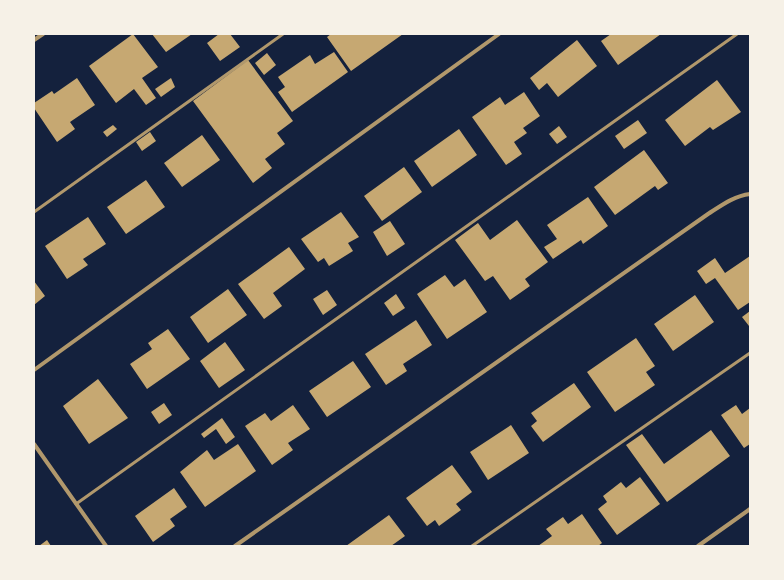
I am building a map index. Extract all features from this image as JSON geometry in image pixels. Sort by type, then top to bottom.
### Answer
[{"type":"street","points":[[34,40],[42,34]]},
{"type":"street","points":[[34,370],[499,34]]},
{"type":"street","points":[[235,546],[708,214],[726,202],[742,195],[750,194]]},
{"type":"street","points":[[34,444],[106,546]]},
{"type":"street","points":[[698,546],[750,509]]},
{"type":"lane","points":[[34,212],[283,34]]},
{"type":"lane","points":[[76,504],[737,34]]},
{"type":"lane","points":[[472,546],[750,353]]},
{"type":"building","points":[[133,34],[158,67],[142,78],[156,98],[146,105],[134,89],[116,103],[89,66]]},
{"type":"building","points":[[152,34],[192,34],[166,52]]},
{"type":"building","points":[[219,34],[230,34],[240,47],[220,61],[207,43]]},
{"type":"building","points":[[331,34],[403,34],[351,71],[327,37]]},
{"type":"building","points":[[611,34],[661,34],[618,65],[601,41]]},
{"type":"building","points":[[577,40],[597,66],[558,97],[547,83],[539,90],[530,78]]},
{"type":"building","points":[[334,52],[348,72],[292,112],[278,92],[285,87],[278,77],[310,55],[315,64]]},
{"type":"building","points":[[267,53],[276,65],[264,75],[255,63]]},
{"type":"building","points":[[248,60],[293,121],[277,133],[285,144],[265,159],[272,168],[253,183],[193,101]]},
{"type":"building","points":[[77,78],[95,105],[70,122],[75,129],[57,142],[34,108],[34,103],[52,91],[54,94]]},
{"type":"building","points":[[171,78],[175,87],[161,97],[155,89]]},
{"type":"building","points":[[717,80],[741,112],[713,130],[710,127],[685,146],[665,120]]},
{"type":"building","points":[[524,92],[540,116],[523,128],[527,133],[514,142],[522,154],[506,165],[472,117],[500,97],[505,105]]},
{"type":"building","points":[[638,120],[647,133],[624,149],[615,136]]},
{"type":"building","points":[[113,125],[117,129],[107,137],[103,132]]},
{"type":"building","points":[[559,126],[567,137],[557,144],[549,134]]},
{"type":"building","points":[[459,129],[477,155],[432,187],[414,161]]},
{"type":"building","points":[[150,132],[156,141],[142,151],[136,142]]},
{"type":"building","points":[[202,135],[220,160],[182,187],[164,163]]},
{"type":"building","points":[[644,150],[668,183],[658,190],[655,186],[615,215],[594,187]]},
{"type":"building","points":[[404,167],[422,192],[382,221],[364,196]]},
{"type":"building","points":[[146,180],[165,207],[126,234],[107,207]]},
{"type":"building","points":[[588,197],[608,226],[583,244],[581,240],[553,259],[544,247],[557,239],[547,225]]},
{"type":"building","points":[[341,212],[359,237],[348,243],[353,251],[329,266],[324,258],[318,262],[301,239]]},
{"type":"building","points":[[88,217],[106,244],[83,259],[88,265],[67,279],[45,246]]},
{"type":"building","points":[[517,220],[548,262],[525,279],[530,286],[510,300],[493,276],[485,281],[455,240],[478,223],[490,240]]},
{"type":"building","points":[[390,221],[405,244],[387,256],[373,232]]},
{"type":"building","points":[[289,247],[305,269],[273,293],[282,306],[264,319],[238,284]]},
{"type":"building","points":[[750,256],[750,302],[738,310],[715,278],[706,284],[697,271],[715,258],[725,273]]},
{"type":"building","points":[[445,275],[454,287],[465,279],[487,312],[447,339],[417,294]]},
{"type":"building","points":[[34,281],[45,296],[34,305]]},
{"type":"building","points":[[228,289],[247,315],[208,343],[190,317]]},
{"type":"building","points":[[327,290],[337,305],[323,315],[313,299]]},
{"type":"building","points":[[396,294],[405,308],[393,316],[384,303]]},
{"type":"building","points":[[695,295],[714,322],[673,351],[654,324]]},
{"type":"building","points":[[750,311],[750,325],[749,326],[742,317]]},
{"type":"building","points":[[416,320],[432,345],[403,364],[407,371],[386,385],[365,354]]},
{"type":"building","points":[[168,329],[190,359],[147,389],[130,364],[152,349],[148,343]]},
{"type":"building","points":[[636,338],[655,366],[646,372],[655,385],[615,412],[587,372]]},
{"type":"building","points":[[225,342],[245,370],[219,388],[200,361]]},
{"type":"building","points":[[353,361],[371,387],[327,417],[309,391]]},
{"type":"building","points":[[98,379],[128,418],[89,444],[63,406]]},
{"type":"building","points":[[574,383],[591,407],[543,442],[531,426],[537,421],[531,413]]},
{"type":"building","points":[[164,403],[172,415],[159,424],[151,412]]},
{"type":"building","points":[[293,405],[310,429],[288,443],[293,450],[272,465],[245,426],[265,413],[271,421]]},
{"type":"building","points":[[736,405],[742,414],[750,408],[750,444],[744,448],[721,415]]},
{"type":"building","points":[[222,418],[235,437],[226,444],[216,429],[204,438],[201,434]]},
{"type":"building","points":[[511,425],[529,453],[488,480],[470,452]]},
{"type":"building","points":[[711,430],[730,456],[667,502],[626,445],[642,434],[664,464]]},
{"type":"building","points":[[238,444],[256,471],[205,507],[180,472],[207,450],[214,460]]},
{"type":"building","points":[[452,465],[472,492],[456,504],[461,510],[439,526],[435,520],[427,526],[406,498]]},
{"type":"building","points":[[640,477],[660,504],[617,535],[598,509],[607,502],[603,496],[621,482],[626,488]]},
{"type":"building","points":[[174,488],[187,507],[170,519],[175,526],[153,542],[135,516]]},
{"type":"building","points":[[582,514],[602,543],[598,546],[538,546],[552,536],[546,529],[563,517],[568,524]]},
{"type":"building","points":[[389,515],[405,536],[391,546],[346,546]]},
{"type":"building","points":[[47,540],[51,546],[39,546]]}]
